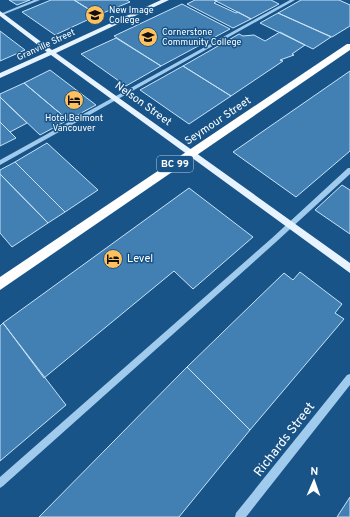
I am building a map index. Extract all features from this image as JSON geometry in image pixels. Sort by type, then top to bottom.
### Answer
[{"type":"highway","name":"Seymour Street","points":[[0,284],[350,46]]},
{"type":"main road","name":"Granville Street","points":[[0,76],[166,0]]},
{"type":"main road","name":"Nelson Street","points":[[0,14],[350,269]]},
{"type":"street","points":[[0,14],[38,0]]},
{"type":"street","points":[[0,163],[293,0]]},
{"type":"street","points":[[0,483],[350,170]]},
{"type":"street","name":"Richards Street","points":[[240,517],[350,378]]},
{"type":"building","points":[[9,0],[30,0],[17,5]]},
{"type":"building","points":[[51,0],[74,0],[98,15],[55,35],[22,12]]},
{"type":"building","points":[[74,0],[127,0],[130,2],[98,15]]},
{"type":"building","points":[[195,0],[217,1],[214,3],[236,13],[238,12],[251,19],[233,28],[187,4]]},
{"type":"building","points":[[214,0],[271,0],[279,4],[251,19]]},
{"type":"building","points":[[301,0],[339,0],[350,5],[350,26],[332,37],[278,13]]},
{"type":"building","points":[[182,4],[230,29],[161,66],[114,36]]},
{"type":"building","points":[[278,13],[331,37],[313,49],[260,23]]},
{"type":"building","points":[[0,31],[25,50],[0,61]]},
{"type":"building","points":[[280,32],[305,45],[292,54],[294,55],[280,60],[283,61],[231,96],[183,66],[239,34],[243,36],[254,35],[265,41]]},
{"type":"building","points":[[116,38],[161,66],[126,86],[81,54]]},
{"type":"building","points":[[183,66],[231,96],[189,124],[140,90]]},
{"type":"building","points":[[50,70],[96,105],[68,120],[24,83]]},
{"type":"building","points":[[350,71],[350,151],[296,197],[233,152]]},
{"type":"building","points":[[24,83],[68,120],[40,135],[0,97],[0,94]]},
{"type":"building","points":[[0,97],[27,123],[10,132],[0,122]]},
{"type":"building","points":[[0,122],[16,138],[0,146]]},
{"type":"building","points":[[47,143],[98,190],[65,212],[15,162]]},
{"type":"building","points":[[15,162],[65,212],[48,223],[0,174],[0,170]]},
{"type":"building","points":[[0,174],[48,223],[12,247],[0,233]]},
{"type":"building","points":[[342,185],[350,190],[350,234],[315,210]]},
{"type":"building","name":"Level","points":[[189,188],[253,237],[193,289],[174,271],[44,378],[3,323]]},
{"type":"building","points":[[300,272],[342,304],[335,313],[344,319],[250,430],[187,367],[284,273],[293,280]]},
{"type":"building","points":[[3,323],[66,405],[0,461],[0,326]]},
{"type":"building","points":[[187,367],[250,430],[179,517],[39,517]]},
{"type":"building","points":[[350,497],[350,517],[337,517]]},
{"type":"place","name":"New Image College","points":[[95,15]]},
{"type":"place","name":"Cornerstone Community College","points":[[148,37]]},
{"type":"place","name":"Hotel Belmont Vancouver","points":[[74,100]]},
{"type":"place","name":"Level","points":[[113,259]]}]
